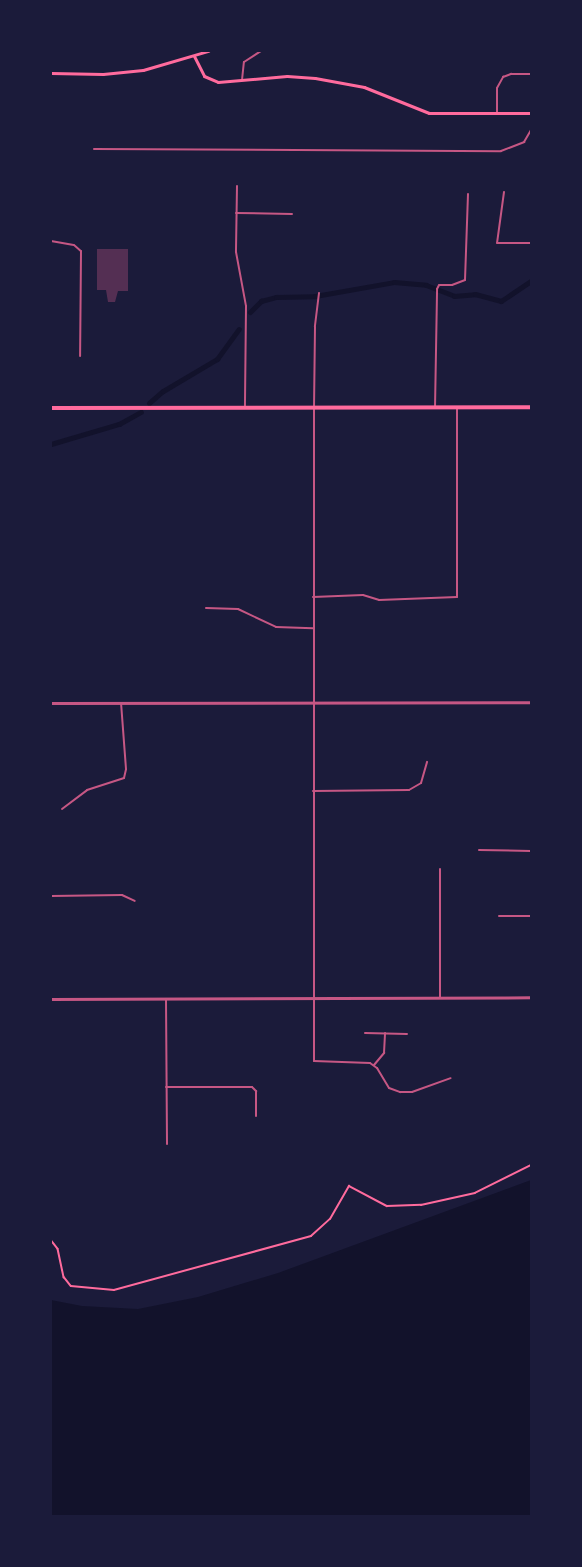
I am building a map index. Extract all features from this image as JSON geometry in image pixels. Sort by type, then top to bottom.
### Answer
[{"type":"highway","points":[[51,408],[531,408]]},
{"type":"main road","points":[[53,73],[102,74],[143,70],[208,51]]},
{"type":"main road","points":[[194,56],[200,71],[210,80],[287,76],[333,80],[381,93],[424,112],[531,113]]},
{"type":"street","points":[[192,51],[194,56]]},
{"type":"street","points":[[242,80],[244,62],[261,51]]},
{"type":"street","points":[[497,114],[499,81],[511,74],[531,74]]},
{"type":"street","points":[[94,149],[501,151],[524,142],[531,130]]},
{"type":"street","points":[[237,186],[236,252],[246,306],[245,408]]},
{"type":"street","points":[[504,192],[497,243],[531,243]]},
{"type":"street","points":[[435,408],[437,289],[439,285],[452,285],[465,280],[468,194]]},
{"type":"street","points":[[236,213],[292,214]]},
{"type":"street","points":[[51,241],[74,245],[81,251],[80,356]]},
{"type":"street","points":[[319,293],[320,300],[315,327],[314,408],[314,1061],[364,1062],[374,1065],[389,1088],[400,1092],[412,1092],[451,1078]]},
{"type":"street","points":[[314,597],[363,595],[379,600],[455,598],[458,582],[457,408]]},
{"type":"street","points":[[206,608],[238,609],[276,627],[314,628]]},
{"type":"street","points":[[51,703],[531,702]]},
{"type":"street","points":[[62,809],[87,790],[124,778],[126,769],[121,703]]},
{"type":"street","points":[[313,791],[409,790],[421,783],[427,762]]},
{"type":"street","points":[[480,850],[531,851]]},
{"type":"street","points":[[440,869],[440,997]]},
{"type":"street","points":[[51,896],[122,895],[135,901]]},
{"type":"street","points":[[499,916],[531,916]]},
{"type":"street","points":[[51,999],[531,997]]},
{"type":"street","points":[[166,999],[166,1144]]},
{"type":"street","points":[[365,1033],[407,1034]]},
{"type":"street","points":[[374,1065],[384,1053],[385,1033]]},
{"type":"street","points":[[166,1087],[252,1088],[256,1091],[256,1116]]},
{"type":"path","points":[[51,1240],[58,1249],[64,1277],[71,1286],[114,1290],[311,1236],[330,1219],[349,1186],[364,1191],[374,1200],[387,1206],[421,1204],[476,1193],[531,1165]]},
{"type":"shaded area","points":[[531,1180],[531,1516],[51,1516],[51,1300],[82,1306],[138,1309],[198,1297],[278,1273]]},
{"type":"building","points":[[97,249],[128,249],[128,291],[118,291],[115,302],[108,302],[106,290],[97,290]]},
{"type":"waterway","points":[[250,312],[261,301],[276,297],[315,296],[394,282],[426,285],[454,296],[475,294],[501,301],[531,281]]},
{"type":"waterway","points":[[149,403],[163,391],[217,359],[239,329]]},
{"type":"waterway","points":[[51,444],[119,424],[141,412]]}]
